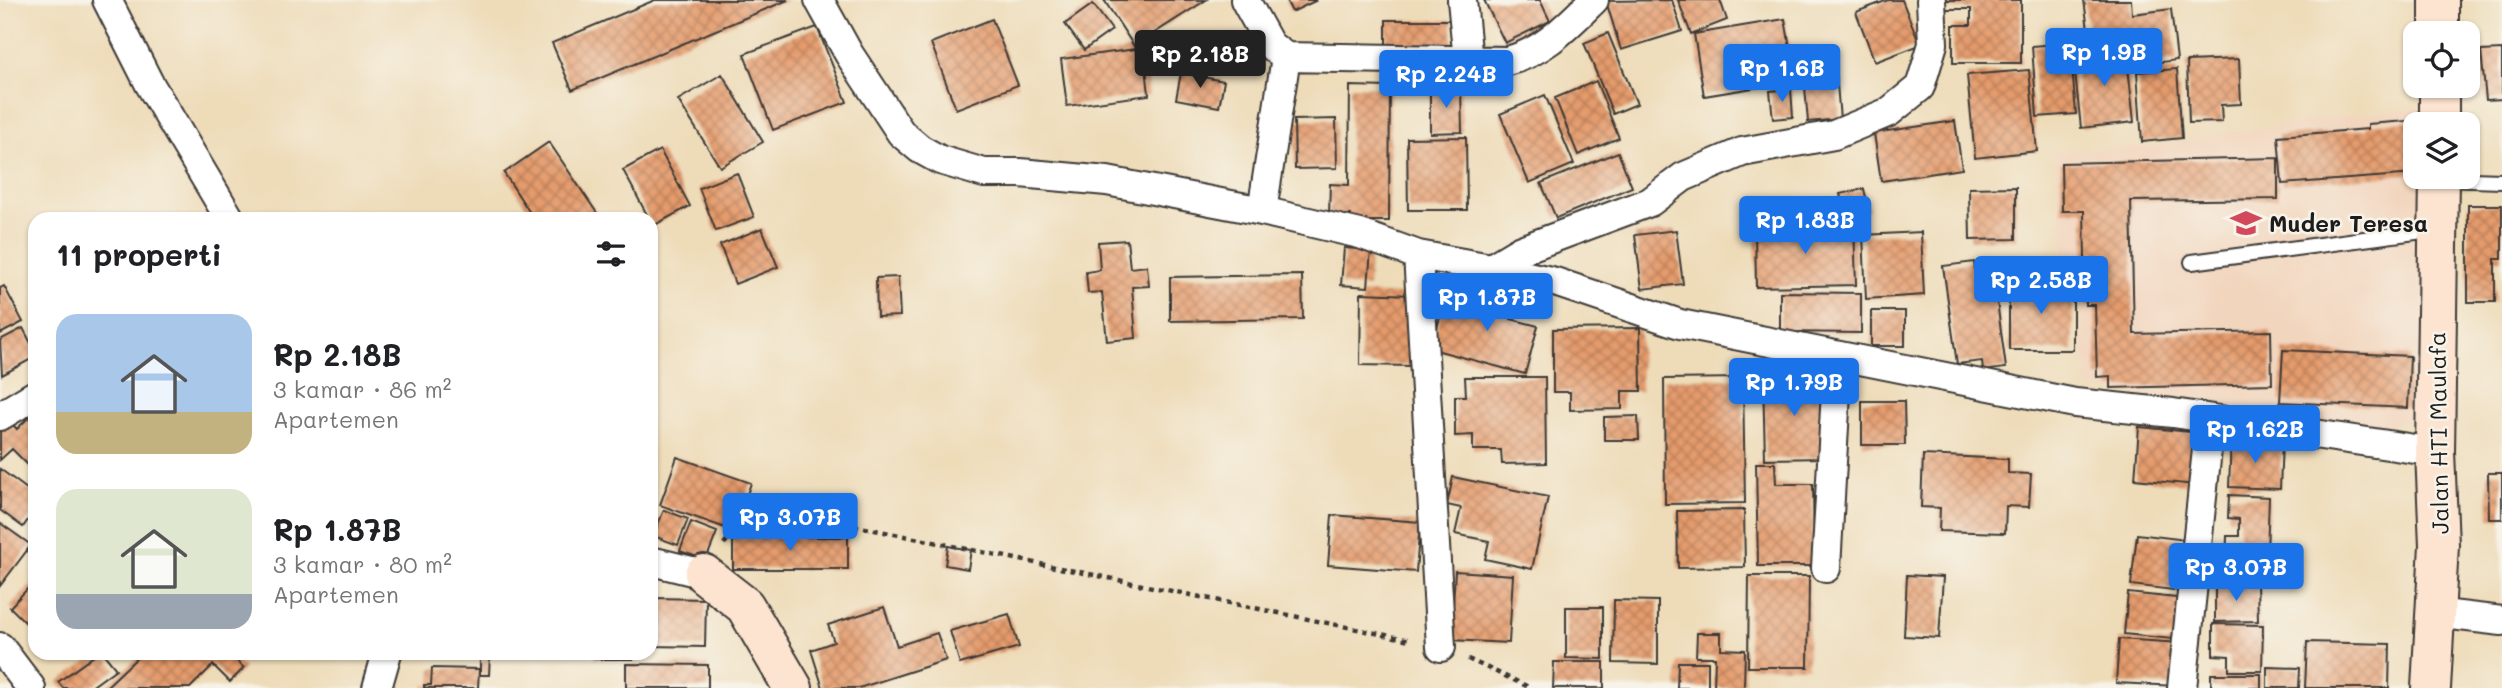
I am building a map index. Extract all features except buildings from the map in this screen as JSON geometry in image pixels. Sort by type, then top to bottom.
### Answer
[{"type":"street","points":[[107,0],[149,83],[226,212]]},
{"type":"street","points":[[819,0],[849,54],[901,134],[940,160],[984,173],[1020,173],[1107,181],[1262,211],[1360,234],[1418,255],[1555,282],[1680,324],[2075,403],[2173,414],[2435,452]]},
{"type":"street","points":[[1245,0],[1270,45],[1286,57],[1468,61],[1507,61],[1520,58],[1547,44],[1594,0]]},
{"type":"street","points":[[1462,0],[1468,61]]},
{"type":"street","points":[[1491,268],[1521,250],[1650,202],[1683,177],[1742,152],[1834,135],[1889,112],[1920,87],[1933,44],[1931,0]]},
{"type":"street","points":[[2439,0],[2439,21]]},
{"type":"street","points":[[1262,211],[1286,57]]},
{"type":"street","name":"Jalan HTI Maulafa","points":[[2431,688],[2440,545],[2435,452],[2440,189]]},
{"type":"street","points":[[1418,255],[1441,647]]},
{"type":"street","points":[[1826,568],[1838,356]]},
{"type":"street","points":[[0,416],[28,399]]},
{"type":"street","points":[[2182,688],[2210,421]]},
{"type":"street","points":[[658,563],[704,574],[745,606],[793,688]]},
{"type":"street","points":[[2434,613],[2502,621]]},
{"type":"street","points":[[0,647],[31,688]]},
{"type":"street","points":[[377,688],[385,660]]},
{"type":"lane","points":[[2480,180],[2502,181]]},
{"type":"lane","points":[[2192,262],[2439,229]]},
{"type":"path","points":[[704,574],[727,539],[760,524],[769,515],[841,523],[1441,647],[1531,688]]},
{"type":"shaded area","name":"Muder Teresa","points":[[2433,107],[2433,112],[2403,112],[2403,189],[2432,189],[2428,417],[2368,430],[2086,387],[2078,273],[2065,270],[2055,151],[2151,146],[2321,118]]},
{"type":"place","name":"Muder Teresa","points":[[2246,223]]}]
